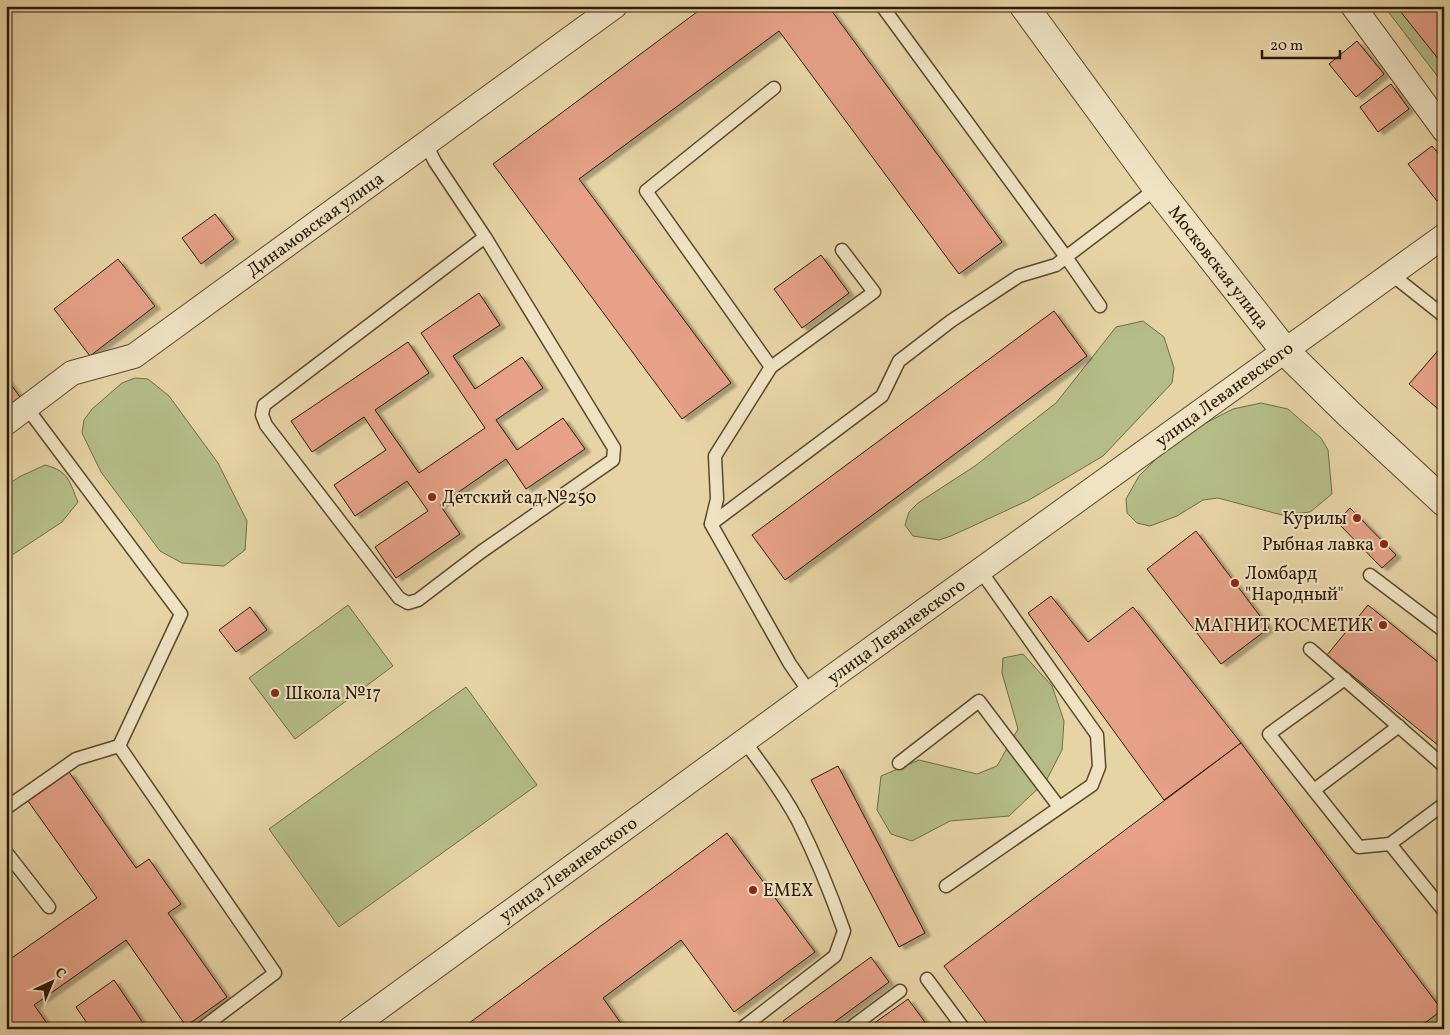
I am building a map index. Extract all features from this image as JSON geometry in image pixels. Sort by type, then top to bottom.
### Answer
[{"type":"street","name":"Динамовская улица","points":[[6,423],[72,373],[134,356],[615,6]]},
{"type":"street","name":"Московская улица","points":[[1024,6],[1157,188],[1285,351],[1349,414],[1444,502]]},
{"type":"street","points":[[1353,6],[1444,130]]},
{"type":"street","name":"улица Леваневского","points":[[350,1029],[810,693],[1444,236]]},
{"type":"lane","points":[[882,6],[1100,306]]},
{"type":"lane","points":[[771,366],[646,191],[774,88]]},
{"type":"lane","points":[[426,144],[435,162],[485,237],[614,448],[613,460],[481,552],[418,600],[408,603],[398,598],[266,425],[262,415],[264,405],[485,237]]},
{"type":"lane","points":[[711,524],[882,396],[899,361],[936,332],[1019,276],[1056,265],[1157,188]]},
{"type":"lane","points":[[810,693],[790,664],[711,524],[717,499],[715,456],[771,366],[874,292],[842,250]]},
{"type":"lane","points":[[1391,274],[1444,316]]},
{"type":"lane","points":[[6,808],[76,759],[119,746],[182,614],[27,408]]},
{"type":"lane","points":[[946,886],[1092,785],[1100,767],[1097,735],[980,570]]},
{"type":"lane","points":[[1370,575],[1444,631]]},
{"type":"lane","points":[[1310,649],[1444,766]]},
{"type":"lane","points":[[1344,679],[1269,734],[1360,847],[1390,844],[1444,804]]},
{"type":"lane","points":[[899,763],[979,701],[1060,807]]},
{"type":"lane","points":[[1314,790],[1399,726]]},
{"type":"lane","points":[[741,1029],[835,956],[844,931],[827,884],[798,820],[773,780],[744,741]]},
{"type":"lane","points":[[119,746],[275,973],[201,1029]]},
{"type":"lane","points":[[1390,844],[1444,911]]},
{"type":"lane","points":[[6,852],[48,907]]},
{"type":"lane","points":[[927,979],[964,1029]]},
{"type":"lane","points":[[849,1029],[900,992]]},
{"type":"green space","points":[[1384,6],[1444,6],[1444,85]]},
{"type":"green space","points":[[1143,321],[1164,337],[1174,368],[1172,383],[1103,456],[1029,500],[951,536],[939,540],[913,536],[905,525],[909,512],[918,503],[975,466],[1056,403],[1116,327]]},
{"type":"green space","points":[[135,378],[148,379],[169,396],[218,463],[247,521],[245,550],[224,566],[182,563],[160,551],[101,472],[82,433],[84,420],[92,409],[122,383]]},
{"type":"green space","points":[[1261,403],[1288,409],[1321,438],[1328,450],[1332,494],[1310,512],[1282,515],[1218,498],[1203,500],[1177,516],[1150,526],[1137,523],[1127,513],[1126,499],[1139,476],[1158,457],[1194,429],[1233,409]]},
{"type":"green space","points":[[45,465],[53,467],[64,474],[78,502],[62,522],[6,559],[6,486],[19,477]]},
{"type":"green space","points":[[348,605],[393,666],[295,739],[249,678]]},
{"type":"green space","points":[[1023,654],[1052,686],[1064,721],[1062,750],[1046,781],[1009,816],[950,821],[912,841],[891,834],[877,810],[881,776],[919,760],[977,774],[997,766],[1018,729],[1002,673],[1003,658]]},
{"type":"green space","points":[[466,687],[537,785],[339,927],[269,829]]},
{"type":"building","points":[[705,6],[828,6],[1002,242],[959,274],[779,31],[579,179],[731,383],[682,419],[493,164]]},
{"type":"building","points":[[1396,6],[1444,6],[1444,66]]},
{"type":"building","points":[[1357,41],[1384,74],[1356,97],[1329,64]]},
{"type":"building","points":[[1391,84],[1409,109],[1378,132],[1360,107]]},
{"type":"building","points":[[1432,146],[1444,160],[1444,196],[1437,201],[1408,164]]},
{"type":"building","points":[[215,214],[234,239],[201,264],[182,238]]},
{"type":"building","points":[[821,255],[849,293],[802,328],[774,289]]},
{"type":"building","points":[[118,259],[155,306],[90,356],[54,309]]},
{"type":"building","points":[[479,293],[500,325],[453,356],[475,389],[522,357],[543,388],[496,420],[517,450],[563,418],[585,449],[526,489],[506,459],[440,505],[460,534],[396,578],[375,547],[428,511],[407,481],[355,516],[334,485],[386,450],[364,417],[312,452],[291,421],[408,342],[429,373],[375,410],[419,473],[485,428],[421,333]]},
{"type":"building","points":[[1054,311],[1087,356],[785,580],[752,535]]},
{"type":"building","points":[[1442,346],[1444,347],[1444,414],[1409,384]]},
{"type":"building","points":[[6,378],[23,401],[6,413]]},
{"type":"building","points":[[1350,508],[1396,555],[1382,568],[1337,522]]},
{"type":"building","points":[[1196,531],[1269,628],[1221,664],[1147,569]]},
{"type":"building","points":[[1051,596],[1088,642],[1133,607],[1241,743],[1164,800],[1028,613]]},
{"type":"building","points":[[1368,605],[1444,667],[1444,750],[1327,655]]},
{"type":"building","points":[[250,607],[267,630],[236,652],[219,630]]},
{"type":"building","points":[[1241,743],[1442,1010],[1417,1029],[991,1029],[944,966]]},
{"type":"building","points":[[838,766],[925,933],[899,947],[811,780]]},
{"type":"building","points":[[69,772],[136,868],[149,859],[181,904],[168,913],[227,997],[186,1026],[126,940],[34,1005],[51,1029],[6,1029],[6,962],[97,898],[28,801]]},
{"type":"building","points":[[727,833],[815,952],[734,1012],[681,940],[603,998],[625,1029],[461,1029]]},
{"type":"building","points":[[871,957],[889,982],[825,1029],[788,1029],[783,1021]]},
{"type":"building","points":[[114,980],[143,1023],[135,1029],[91,1029],[76,1007]]},
{"type":"building","points":[[908,999],[930,1029],[866,1029]]},
{"type":"place","name":"Детский сад №250","points":[[432,497]]},
{"type":"place","name":"Курилы","points":[[1357,518]]},
{"type":"place","name":"Рыбная лавка","points":[[1384,544]]},
{"type":"place","name":"Ломбард \"Народный\"","points":[[1235,583]]},
{"type":"place","name":"МАГНИТ КОСМЕТИК","points":[[1383,625]]},
{"type":"place","name":"Школа №17","points":[[275,693]]},
{"type":"place","name":"EMEX","points":[[753,890]]}]
